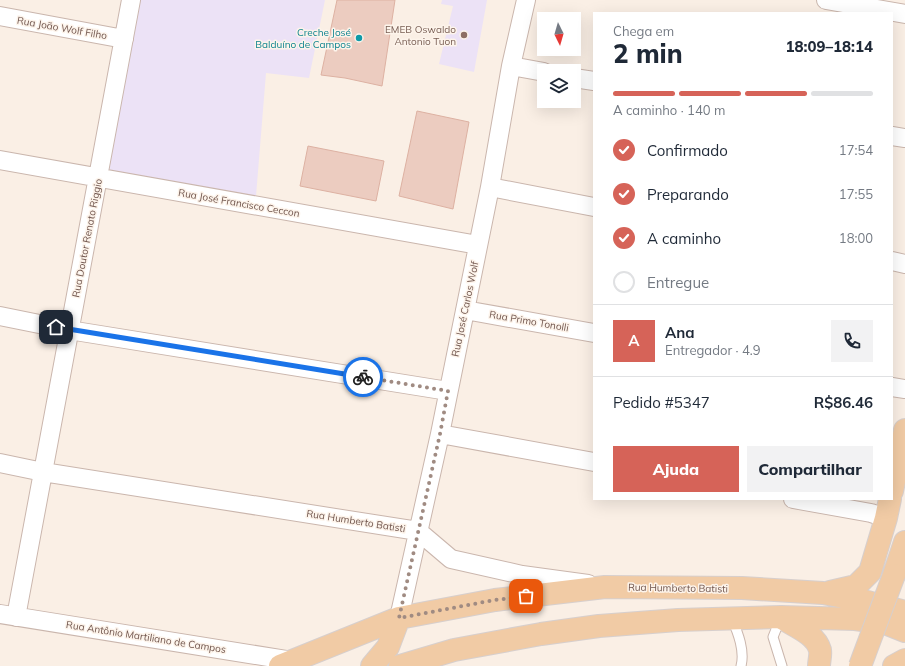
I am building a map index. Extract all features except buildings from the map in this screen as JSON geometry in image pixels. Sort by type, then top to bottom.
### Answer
[{"type":"main road","points":[[893,486],[905,430]]},
{"type":"main road","points":[[822,593],[856,586],[870,572],[888,509]]},
{"type":"main road","points":[[860,666],[905,542]]},
{"type":"main road","points":[[286,663],[399,618],[495,600],[605,587]]},
{"type":"main road","name":"Rua Humberto Batisti","points":[[605,587],[742,588],[822,593]]},
{"type":"main road","points":[[822,593],[860,600],[905,612]]},
{"type":"main road","points":[[781,617],[810,635],[820,650],[819,666]]},
{"type":"main road","points":[[400,666],[454,650],[599,626],[732,618],[781,617],[855,619],[884,623],[905,631]]},
{"type":"main road","points":[[372,666],[388,647],[399,618]]},
{"type":"main road","points":[[894,666],[905,660]]},
{"type":"street","name":"Rua Doutor Renato Riggio","points":[[8,615],[43,472],[131,0]]},
{"type":"street","name":"Rua José Carlos Wolf","points":[[399,618],[440,434],[490,187],[511,66],[526,0]]},
{"type":"street","points":[[826,0],[905,14]]},
{"type":"street","name":"Rua João Wolf Filho","points":[[0,16],[124,39]]},
{"type":"street","points":[[511,66],[537,71]]},
{"type":"street","points":[[581,79],[593,81]]},
{"type":"street","points":[[893,136],[905,138]]},
{"type":"street","name":"Rua José Francisco Ceccon","points":[[0,160],[478,245]]},
{"type":"street","points":[[490,187],[593,207]]},
{"type":"street","points":[[893,262],[905,264]]},
{"type":"street","name":"Rua Primo Tonolli","points":[[465,310],[593,333]]},
{"type":"street","points":[[0,316],[69,330],[448,391]]},
{"type":"street","points":[[893,387],[905,390]]},
{"type":"street","points":[[440,434],[593,462]]},
{"type":"street","name":"Rua Humberto Batisti","points":[[0,463],[43,472],[418,531],[451,559],[522,575],[605,587]]},
{"type":"street","points":[[799,500],[871,513],[888,509]]},
{"type":"street","name":"Rua Antônio Martiliano de Campos","points":[[8,615],[286,663]]},
{"type":"lane","points":[[781,617],[773,637],[782,666]]},
{"type":"lane","points":[[732,618],[738,634],[742,660],[741,666]]},
{"type":"shaded area","points":[[139,0],[325,0],[309,78],[266,73],[256,196],[108,173]]},
{"type":"shaded area","name":"EMEB Oswaldo Antonio Tuon","points":[[442,0],[487,0],[474,72],[439,64],[453,6],[441,4]]},
{"type":"way so far","points":[[363,377],[448,391],[440,434],[399,618],[446,608],[526,596]]},
{"type":"place","name":"EMEB Oswaldo Antonio Tuon","points":[[464,35]]},
{"type":"place","name":"Creche José Balduíno de Campos","points":[[359,38]]},
{"type":"route","points":[[56,327],[363,377]]}]
